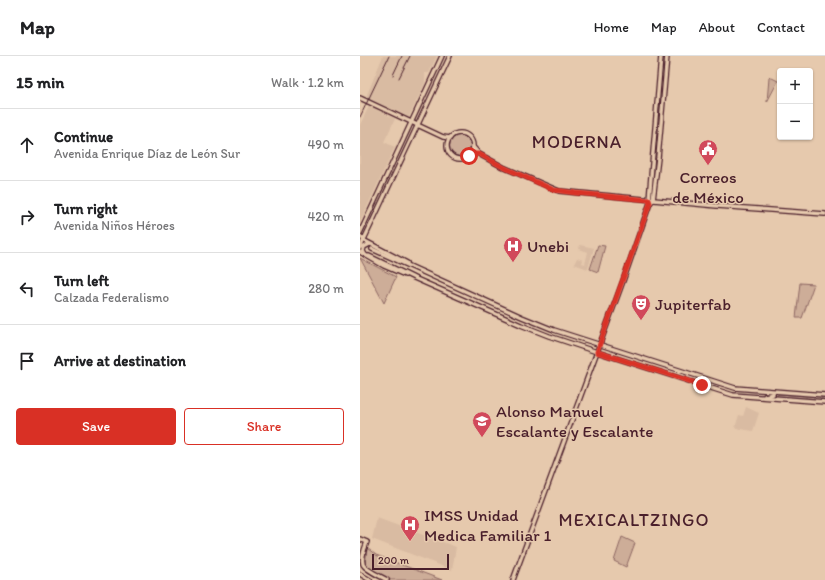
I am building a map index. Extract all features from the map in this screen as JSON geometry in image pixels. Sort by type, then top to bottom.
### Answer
[{"type":"main road","points":[[418,270],[370,244],[364,240],[360,234],[442,56]]},
{"type":"main road","points":[[360,248],[450,56]]},
{"type":"main road","points":[[651,201],[661,56]]},
{"type":"main road","points":[[513,580],[600,345],[651,201],[658,158],[667,56]]},
{"type":"main road","points":[[360,98],[443,137],[450,138]]},
{"type":"main road","points":[[447,145],[450,138],[456,134],[465,134],[472,141],[473,147],[479,154],[503,167],[554,190],[651,201],[825,214]]},
{"type":"main road","points":[[443,137],[449,154],[454,158],[462,159],[474,154],[479,154]]},
{"type":"main road","points":[[469,156],[473,147]]},
{"type":"main road","points":[[396,170],[400,174]]},
{"type":"main road","points":[[367,256],[364,249],[370,244]]},
{"type":"main road","points":[[372,249],[551,329],[600,345],[735,388],[825,395]]},
{"type":"main road","points":[[360,252],[414,278],[545,335],[597,352],[735,395],[825,402]]},
{"type":"main road","points":[[471,303],[475,303],[491,310]]},
{"type":"main road","points":[[735,395],[768,396],[773,394]]},
{"type":"main road","points":[[360,539],[367,542],[362,561],[364,566],[387,580]]},
{"type":"main road","points":[[360,574],[370,580]]},
{"type":"shaded area","points":[[383,56],[437,56],[429,73],[425,73],[425,83],[409,117],[366,97]]},
{"type":"shaded area","points":[[770,77],[777,80],[777,83],[767,102]]},
{"type":"shaded area","points":[[369,106],[395,119],[384,142],[395,147],[360,222],[360,125]]},
{"type":"shaded area","points":[[460,135],[468,138],[471,146],[468,154],[460,157],[452,154],[449,146],[452,138]]},
{"type":"shaded area","points":[[580,245],[594,248],[588,269],[574,264],[577,258],[583,260],[582,263],[585,264],[588,252],[579,249]]},
{"type":"shaded area","points":[[598,245],[605,246],[598,272],[590,269]]},
{"type":"shaded area","points":[[360,258],[396,277],[384,303]]},
{"type":"shaded area","points":[[800,283],[814,284],[802,318],[796,318]]},
{"type":"shaded area","points":[[778,394],[825,397],[825,400],[777,397]]},
{"type":"shaded area","points":[[746,407],[759,413],[753,431],[735,428],[739,415],[743,416]]},
{"type":"shaded area","name":"IMSS Unidad Medica Familiar 1","points":[[377,518],[456,547],[452,570],[372,539]]},
{"type":"shaded area","points":[[622,537],[635,543],[626,567],[614,561]]},
{"type":"shaded area","points":[[367,548],[376,555],[442,580],[390,580],[365,565]]},
{"type":"tunnel","points":[[360,238],[372,249]]},
{"type":"railway","points":[[360,117],[389,56]]},
{"type":"railway","points":[[393,75],[402,56]]},
{"type":"railway","points":[[399,78],[410,56]]},
{"type":"place","name":"Correos de México","points":[[708,166]]},
{"type":"place","name":"Unebi","points":[[513,263]]},
{"type":"place","name":"Jupiterfab","points":[[641,321]]},
{"type":"place","name":"Alonso Manuel Escalante y Escalante","points":[[482,438]]},
{"type":"place","name":"IMSS Unidad Medica Familiar 1","points":[[410,542]]},
{"type":"district","name":"MODERNA","points":[[577,142]]},
{"type":"district","name":"MEXICALTZINGO","points":[[634,520]]},
{"type":"route","points":[[469,156],[471,154],[479,154],[503,167],[554,190],[649,200],[650,203],[636,245],[597,352],[702,385]]}]
